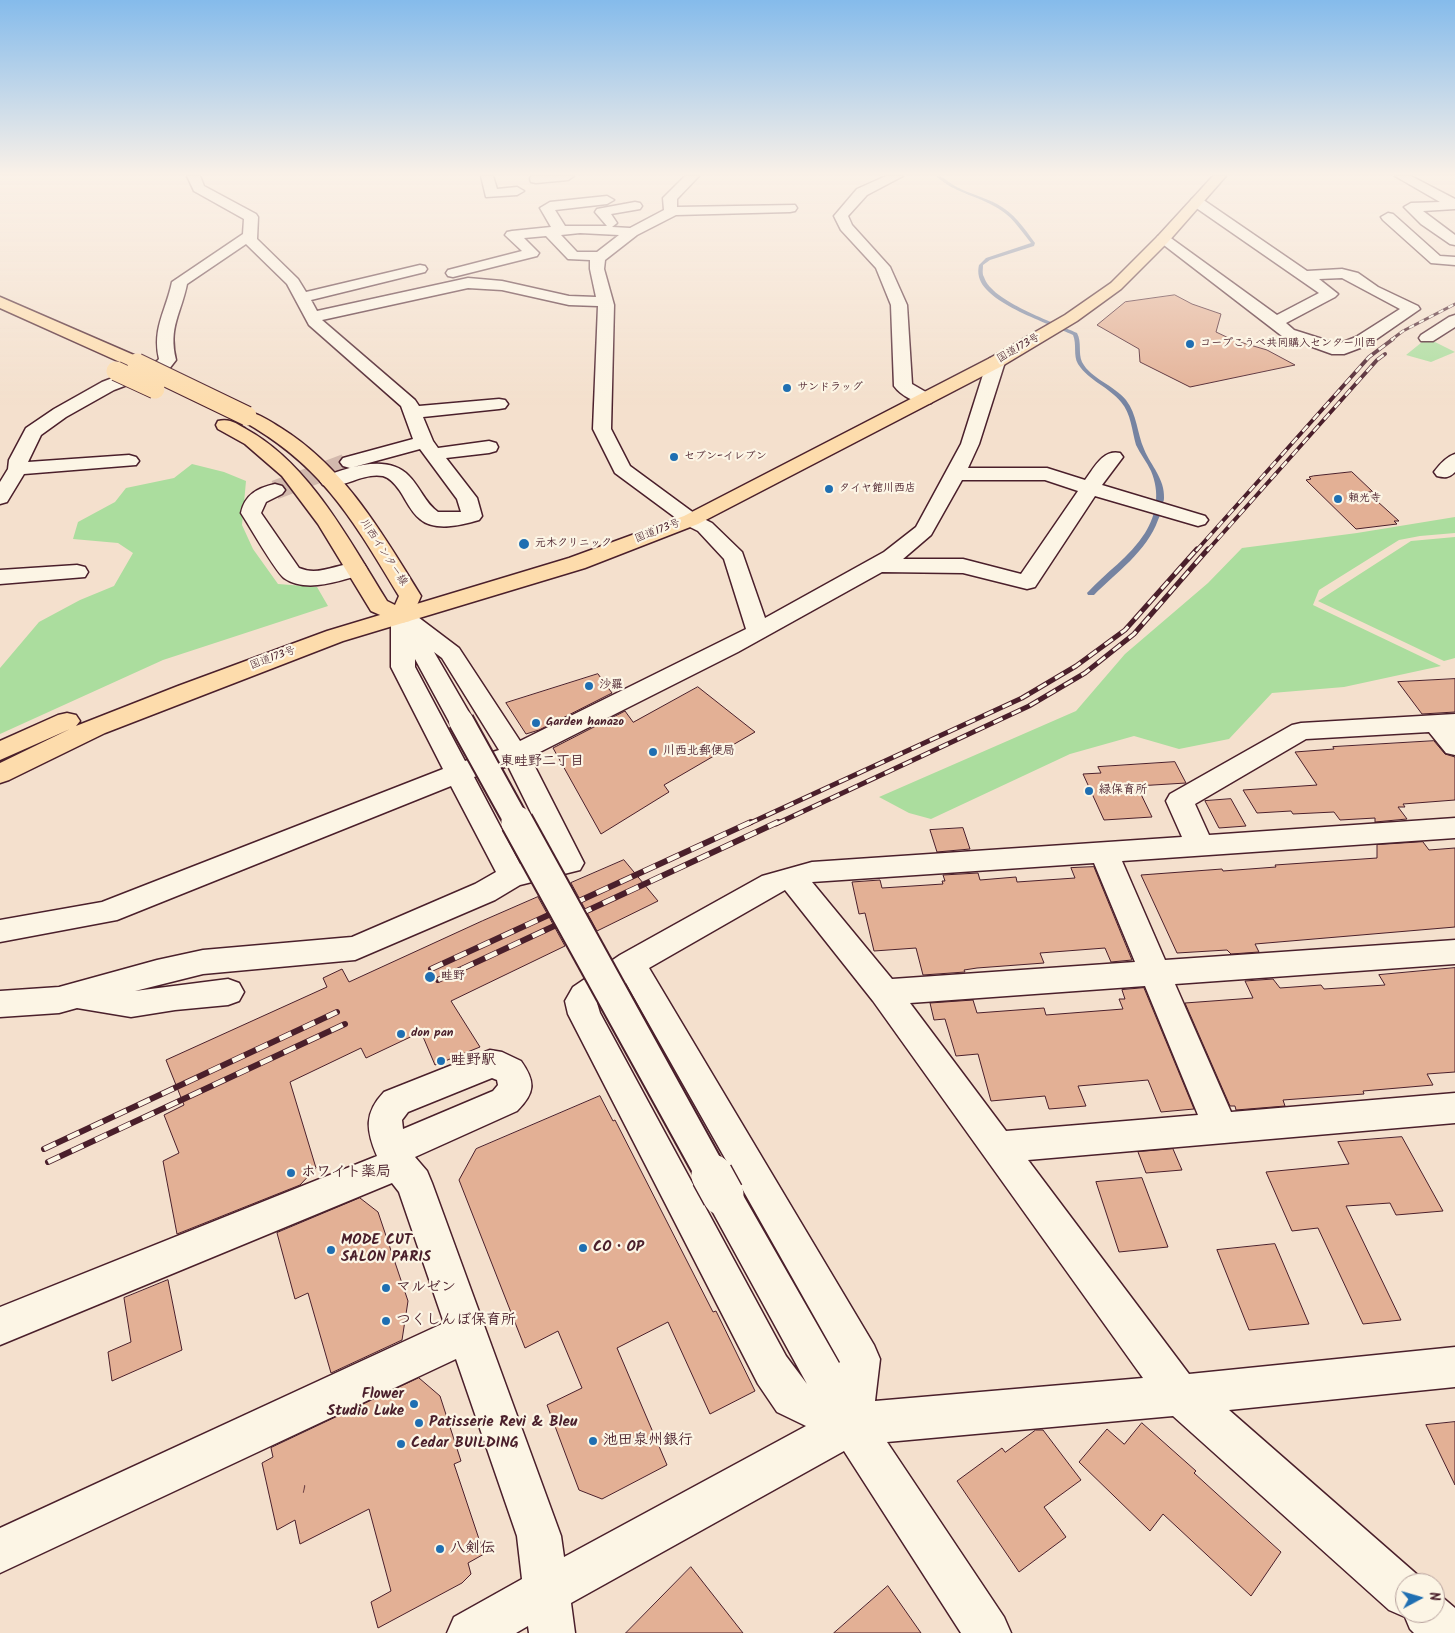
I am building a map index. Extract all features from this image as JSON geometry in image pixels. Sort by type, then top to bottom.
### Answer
[{"type":"main road","name":"国道173号","points":[[918,395],[1055,312],[1113,269],[1129,252]]},
{"type":"main road","name":"国道173号","points":[[0,774],[96,727],[335,636],[406,606],[577,563],[683,514],[918,395],[996,362],[1071,318],[1116,286],[1150,252]]},
{"type":"main road","name":"川西インター線","points":[[0,302],[137,363],[247,416],[282,436],[320,468],[360,517],[406,606]]},
{"type":"main road","points":[[0,317],[197,408],[252,440],[289,472],[327,522],[379,606],[406,606]]},
{"type":"main road","name":"国道173号","points":[[0,751],[179,674],[379,606]]},
{"type":"street","points":[[0,498],[12,463],[33,432],[60,412],[108,386],[163,365],[168,360],[165,348],[166,324],[176,301],[180,282],[224,252]]},
{"type":"street","points":[[262,252],[293,282],[313,318],[410,404],[428,448],[467,498],[472,516],[435,519],[426,515],[400,478],[389,472],[376,470],[356,472],[330,480]]},
{"type":"street","points":[[456,285],[452,273],[531,252]]},
{"type":"street","points":[[570,252],[573,256],[602,256]]},
{"type":"street","points":[[605,252],[598,258],[597,269],[605,301],[602,429],[622,469],[683,514],[705,527],[734,557],[758,631]]},
{"type":"street","points":[[869,252],[883,267],[899,305],[903,386],[918,395]]},
{"type":"street","points":[[1181,252],[1276,322],[1288,333],[1338,350],[1362,341],[1412,309],[1373,290],[1353,276],[1342,273],[1305,276]]},
{"type":"street","points":[[1270,252],[1330,294],[1276,322]]},
{"type":"street","points":[[1427,252],[1436,260],[1455,261]]},
{"type":"street","points":[[302,298],[420,269]]},
{"type":"street","points":[[313,318],[468,283],[492,283],[571,302],[605,301]]},
{"type":"street","points":[[1427,338],[1455,320]]},
{"type":"street","points":[[0,931],[106,912],[458,773],[514,754],[758,631],[892,557],[924,530],[955,474],[970,444],[996,362]]},
{"type":"street","points":[[413,412],[466,399],[499,404]]},
{"type":"street","points":[[346,463],[428,448],[489,447]]},
{"type":"street","points":[[877,565],[963,566],[1027,582],[1089,489],[1113,457]]},
{"type":"street","points":[[12,463],[128,461]]},
{"type":"street","points":[[955,474],[1047,474],[1089,489],[1198,520]]},
{"type":"street","points":[[275,490],[260,496],[252,503],[251,513],[291,573],[302,579],[322,579],[356,569]]},
{"type":"street","points":[[0,577],[77,572]]},
{"type":"street","points":[[406,606],[461,722],[851,1424],[988,1633]]},
{"type":"street","points":[[0,1004],[41,1002],[77,996],[157,972],[203,962],[355,948],[485,892],[512,876],[570,863],[514,754],[451,653],[406,606]]},
{"type":"street","points":[[406,606],[402,667],[512,876]]},
{"type":"street","points":[[1200,846],[1180,801],[1301,731],[1445,722],[1455,748]]},
{"type":"street","points":[[851,1424],[791,1398],[772,1370],[584,1014],[582,1001],[584,996],[630,964],[772,884],[791,877],[822,871],[1455,828]]},
{"type":"street","points":[[1104,853],[1221,1128]]},
{"type":"street","points":[[791,877],[884,992],[1180,1395],[1395,1585]]},
{"type":"street","points":[[884,992],[1455,952]]},
{"type":"street","points":[[630,964],[860,1359],[851,1424]]},
{"type":"street","points":[[77,996],[131,1004],[175,997],[228,992]]},
{"type":"street","points":[[0,1326],[365,1176],[395,1158],[505,1101],[515,1091],[515,1079],[510,1068],[500,1064],[490,1064],[396,1102],[389,1107],[384,1116],[385,1128],[395,1158],[414,1183],[540,1536],[550,1612]]},
{"type":"street","points":[[999,1147],[1455,1108]]},
{"type":"street","points":[[0,1551],[467,1334]]},
{"type":"street","points":[[470,1633],[550,1612],[851,1424],[1180,1395],[1455,1366]]},
{"type":"street","points":[[1438,1623],[1449,1633]]},
{"type":"green space","points":[[1427,338],[1455,352],[1431,362],[1406,355]]},
{"type":"green space","points":[[192,464],[224,472],[246,481],[242,525],[253,549],[278,584],[317,587],[328,606],[163,660],[0,734],[0,668],[39,622],[80,600],[114,586],[133,553],[118,543],[73,539],[78,522],[115,502],[126,488],[174,478]]},
{"type":"green space","points":[[1455,517],[1455,533],[1399,540],[1319,590],[1313,605],[1441,666],[1344,687],[1272,693],[1229,739],[1179,749],[1134,736],[1070,754],[931,819],[909,813],[879,797],[1076,711],[1125,654],[1208,583],[1242,548],[1357,533]]},
{"type":"green space","points":[[1455,537],[1455,658],[1444,661],[1318,601],[1411,541]]},
{"type":"building","name":"コープこうべ共同購入センター川西","points":[[1175,295],[1192,304],[1221,314],[1216,332],[1233,340],[1267,350],[1295,365],[1190,387],[1140,362],[1139,349],[1097,325],[1125,302]]},
{"type":"building","name":"頼光寺","points":[[1352,472],[1373,492],[1367,492],[1399,521],[1394,521],[1397,524],[1356,529],[1306,480],[1311,479],[1309,477],[1313,476]]},
{"type":"building","points":[[598,674],[612,693],[539,730],[526,734],[506,703]]},
{"type":"building","points":[[1455,679],[1455,712],[1422,714],[1398,682]]},
{"type":"building","points":[[698,687],[755,732],[664,785],[669,792],[601,834],[553,748],[625,711],[633,722]]},
{"type":"building","points":[[1434,741],[1445,754],[1455,757],[1455,800],[1403,804],[1405,807],[1398,807],[1407,819],[1375,822],[1375,818],[1340,820],[1334,812],[1293,814],[1291,811],[1257,813],[1243,790],[1317,785],[1295,752],[1334,749],[1333,747]]},
{"type":"building","points":[[1175,762],[1186,783],[1137,786],[1152,817],[1104,820],[1083,774],[1101,773],[1098,767]]},
{"type":"building","points":[[1231,799],[1246,826],[1219,828],[1205,801]]},
{"type":"building","points":[[963,828],[970,849],[937,852],[930,830]]},
{"type":"building","points":[[1423,842],[1429,850],[1455,848],[1455,927],[1255,944],[1259,952],[1231,954],[1227,950],[1177,953],[1141,875],[1222,869],[1223,871],[1276,867],[1275,865],[1377,858],[1377,845]]},
{"type":"building","points":[[624,860],[658,901],[597,931],[571,883]]},
{"type":"building","points":[[1094,867],[1132,960],[1111,962],[1105,948],[1040,953],[1044,963],[977,968],[964,970],[965,972],[923,975],[916,948],[874,951],[865,913],[859,914],[852,882],[880,880],[882,888],[943,884],[942,881],[945,881],[943,875],[978,873],[980,880],[1016,877],[1017,882],[1075,878],[1071,868]]},
{"type":"building","points":[[538,897],[565,946],[451,1001],[480,1047],[435,1065],[421,1032],[366,1058],[361,1048],[290,1082],[316,1168],[300,1185],[177,1234],[163,1161],[179,1153],[164,1115],[184,1105],[166,1060],[327,987],[323,978],[342,969],[349,982]]},
{"type":"building","points":[[1455,968],[1455,1072],[1427,1074],[1433,1085],[1363,1091],[1364,1094],[1283,1100],[1285,1106],[1236,1110],[1235,1106],[1230,1106],[1185,1003],[1253,998],[1245,981],[1273,979],[1280,988],[1321,985],[1324,989],[1385,985],[1379,975]]},
{"type":"building","points":[[1144,988],[1194,1109],[1161,1112],[1148,1080],[1078,1086],[1086,1106],[1049,1109],[1045,1096],[991,1101],[978,1054],[956,1056],[945,1019],[934,1020],[930,1003],[973,1000],[977,1013],[1044,1008],[1046,1015],[1123,1009],[1119,999],[1125,999],[1122,990]]},
{"type":"building","name":"CO・OP","points":[[600,1096],[613,1121],[615,1120],[713,1312],[716,1311],[755,1391],[710,1414],[668,1322],[617,1348],[667,1465],[602,1499],[579,1490],[547,1405],[582,1388],[558,1331],[525,1348],[459,1180],[476,1149]]},
{"type":"building","points":[[1402,1137],[1443,1211],[1396,1215],[1390,1203],[1346,1206],[1401,1320],[1363,1324],[1318,1228],[1292,1231],[1266,1172],[1349,1164],[1338,1142]]},
{"type":"building","points":[[1173,1149],[1182,1170],[1146,1173],[1138,1152]]},
{"type":"building","points":[[1142,1178],[1168,1247],[1119,1252],[1096,1182]]},
{"type":"building","points":[[360,1198],[378,1212],[408,1301],[402,1340],[331,1373],[308,1293],[295,1299],[277,1233]]},
{"type":"building","points":[[1275,1244],[1309,1324],[1249,1330],[1217,1250]]},
{"type":"building","points":[[168,1280],[182,1350],[112,1381],[108,1352],[131,1342],[124,1298]]},
{"type":"building","points":[[419,1378],[440,1396],[461,1461],[454,1464],[484,1554],[468,1563],[471,1574],[462,1583],[378,1628],[371,1602],[391,1591],[369,1509],[300,1544],[295,1520],[277,1530],[262,1463],[273,1457],[271,1448]]},
{"type":"building","points":[[1455,1422],[1455,1485],[1426,1425]]},
{"type":"building","points":[[1142,1423],[1196,1471],[1194,1473],[1281,1552],[1251,1596],[1163,1514],[1150,1531],[1079,1462],[1107,1429],[1124,1444]]},
{"type":"building","points":[[1036,1430],[1043,1430],[1081,1480],[1044,1507],[1066,1537],[1019,1572],[957,1481],[1002,1448],[1005,1452]]},
{"type":"building","points":[[691,1567],[743,1633],[626,1633]]},
{"type":"building","points":[[888,1586],[921,1633],[834,1633]]},
{"type":"waterway","points":[[1009,252],[988,259],[981,265],[981,277],[986,286],[995,295],[1008,303],[1075,334],[1078,341],[1078,356],[1084,369],[1118,395],[1127,405],[1132,416],[1141,450],[1155,472],[1159,487],[1161,499],[1155,521],[1149,533],[1131,555],[1091,593]]},
{"type":"tunnel","points":[[275,490],[346,463]]},
{"type":"railway","points":[[1391,340],[1403,331],[1455,304]]},
{"type":"railway","points":[[1196,551],[1369,357],[1393,339]]},
{"type":"railway","points":[[1207,551],[1377,360],[1385,354]]},
{"type":"railway","points":[[748,824],[1022,698],[1076,666],[1125,630],[1197,549]]},
{"type":"railway","points":[[776,824],[1029,706],[1085,673],[1134,634],[1208,549]]},
{"type":"railway","points":[[431,969],[751,822]]},
{"type":"railway","points":[[438,980],[778,822]]},
{"type":"railway","points":[[44,1149],[337,1012]]},
{"type":"railway","points":[[48,1162],[345,1024]]},
{"type":"place","name":"コープこうべ共同購入センター川西","points":[[1190,344]]},
{"type":"place","name":"サンドラッグ","points":[[787,388]]},
{"type":"place","name":"セブン-イレブン","points":[[674,457]]},
{"type":"place","name":"タイヤ館川西店","points":[[829,489]]},
{"type":"place","name":"頼光寺","points":[[1338,499]]},
{"type":"place","name":"元木クリニック","points":[[524,544]]},
{"type":"place","name":"沙羅","points":[[589,686]]},
{"type":"place","name":"Garden hanazo","points":[[536,723]]},
{"type":"place","name":"川西北郵便局","points":[[653,752]]},
{"type":"place","name":"緑保育所","points":[[1089,791]]},
{"type":"place","name":"畦野","points":[[430,977]]},
{"type":"place","name":"don pan","points":[[401,1034]]},
{"type":"place","name":"畦野駅","points":[[441,1061]]},
{"type":"place","name":"ホワイト薬局","points":[[291,1173]]},
{"type":"place","name":"CO・OP","points":[[583,1248]]},
{"type":"place","name":"MODE CUT SALON PARIS","points":[[331,1250]]},
{"type":"place","name":"マルゼン","points":[[386,1288]]},
{"type":"place","name":"つくしんぼ保育所","points":[[386,1321]]},
{"type":"place","name":"Flower Studio Luke","points":[[414,1404]]},
{"type":"place","name":"Patisserie Revi & Bleu","points":[[419,1423]]},
{"type":"place","name":"池田泉州銀行","points":[[593,1441]]},
{"type":"place","name":"Cedar BUILDING","points":[[401,1444]]},
{"type":"place","name":"八剣伝","points":[[440,1549]]},
{"type":"district","name":"東畦野二丁目","points":[[542,763]]}]
